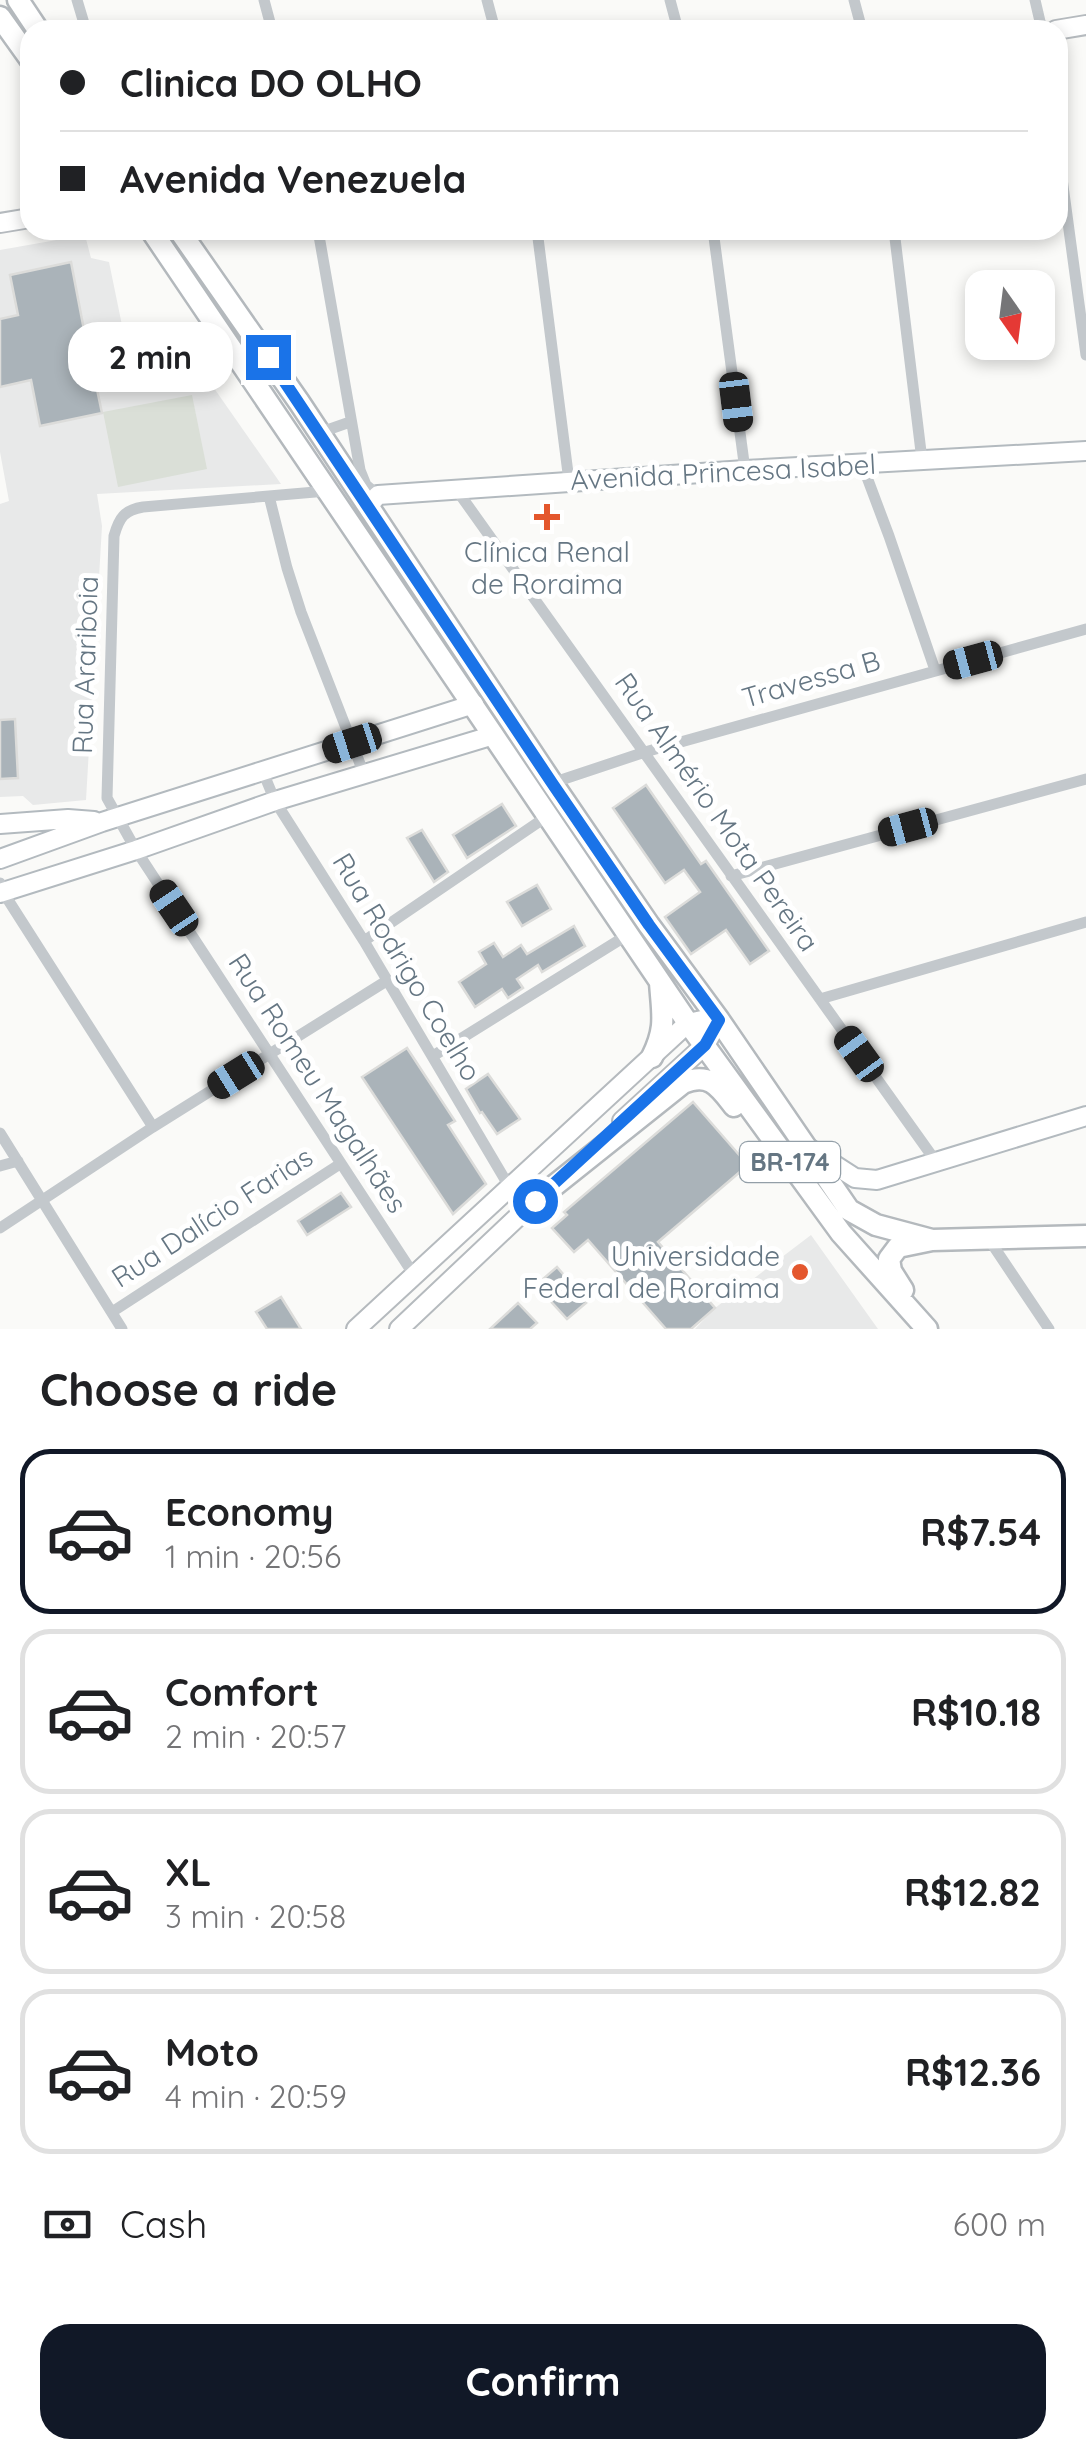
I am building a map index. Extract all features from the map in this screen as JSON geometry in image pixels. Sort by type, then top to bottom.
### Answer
[{"type":"highway","points":[[0,17],[20,45]]},
{"type":"highway","name":"BR-174","points":[[157,240],[688,1023],[841,1233],[928,1329]]},
{"type":"highway","name":"BR-174","points":[[186,240],[318,430],[374,503],[415,576],[552,783],[849,1210],[876,1225],[932,1240]]},
{"type":"highway","points":[[246,368],[240,352],[244,346],[255,347],[268,357]]},
{"type":"highway","points":[[391,582],[402,591],[410,590],[415,576]]},
{"type":"highway","points":[[652,1057],[662,1036],[660,980]]},
{"type":"highway","points":[[535,1201],[678,1086],[698,1078],[718,1086],[841,1233]]},
{"type":"highway","name":"BR-174","points":[[928,1329],[891,1271],[889,1259],[898,1247],[932,1240],[1086,1236]]},
{"type":"main road","name":"Avenida Princesa Isabel","points":[[374,503],[456,489],[1086,451]]},
{"type":"main road","points":[[0,859],[109,820],[474,704]]},
{"type":"main road","points":[[1,889],[136,850],[275,801],[494,735]]},
{"type":"main road","points":[[0,824],[109,820]]},
{"type":"main road","points":[[356,1329],[688,1023],[718,1018]]},
{"type":"main road","points":[[399,1329],[705,1045],[718,1018]]},
{"type":"main road","points":[[800,1142],[856,1178],[877,1180],[1086,1116]]},
{"type":"street","points":[[1068,222],[1086,355]]},
{"type":"street","points":[[320,240],[350,422],[360,470],[374,503]]},
{"type":"street","points":[[538,240],[569,482]]},
{"type":"street","points":[[715,240],[744,470]]},
{"type":"street","points":[[895,240],[922,460]]},
{"type":"street","points":[[318,430],[350,422]]},
{"type":"street","points":[[862,464],[936,670]]},
{"type":"street","name":"Rua Almério Mota Pereira","points":[[456,489],[938,1163]]},
{"type":"street","points":[[329,491],[269,496],[296,597],[364,774]]},
{"type":"street","name":"Rua Arariboia","points":[[109,820],[114,536],[118,522],[131,509],[269,496]]},
{"type":"street","name":"Travessa B","points":[[552,783],[645,752],[1086,629]]},
{"type":"street","name":"Rua Rodrigo Coelho","points":[[263,772],[275,801],[388,980],[510,1188]]},
{"type":"street","points":[[731,876],[1086,778]]},
{"type":"street","points":[[364,941],[549,816]]},
{"type":"street","name":"Rua Romeu Magalhães","points":[[109,820],[136,850],[414,1275]]},
{"type":"street","points":[[1,889],[153,1127]]},
{"type":"street","points":[[820,1000],[1086,922]]},
{"type":"street","points":[[433,1056],[629,934]]},
{"type":"street","points":[[0,1228],[388,980]]},
{"type":"street","points":[[0,1133],[122,1329]]},
{"type":"street","points":[[0,1166],[18,1161]]},
{"type":"street","name":"Rua Dalício Farias","points":[[112,1312],[340,1164]]},
{"type":"street","points":[[988,1238],[1049,1329]]},
{"type":"shaded area","points":[[57,240],[86,240],[91,258],[109,262],[124,335],[172,328],[281,484],[97,494],[102,526],[86,800],[33,805],[23,796],[0,797],[0,504],[9,501],[0,452],[0,250]]},
{"type":"shaded area","points":[[192,395],[207,469],[118,487],[103,412]]},
{"type":"shaded area","name":"Universidade Federal de Roraima","points":[[811,1235],[878,1329],[695,1329],[715,1308]]},
{"type":"building","points":[[71,262],[84,330],[117,324],[120,335],[87,342],[102,413],[40,426],[31,380],[0,387],[0,319],[18,315],[10,275]]},
{"type":"building","points":[[15,719],[18,778],[0,779],[0,720]]},
{"type":"building","points":[[646,785],[769,951],[750,964],[726,930],[691,954],[665,917],[700,892],[684,870],[665,883],[613,808]]},
{"type":"building","points":[[502,804],[516,826],[467,858],[453,835]]},
{"type":"building","points":[[422,830],[448,872],[434,882],[407,838]]},
{"type":"building","points":[[537,885],[551,909],[522,926],[507,902]]},
{"type":"building","points":[[574,926],[585,946],[542,972],[538,965],[517,979],[523,988],[508,998],[502,989],[475,1007],[459,982],[486,964],[479,952],[494,943],[503,957],[521,945],[527,954]]},
{"type":"building","points":[[407,1048],[455,1121],[448,1125],[486,1184],[453,1214],[362,1077]]},
{"type":"building","points":[[488,1074],[520,1119],[497,1134],[466,1089]]},
{"type":"building","points":[[693,1102],[748,1165],[658,1242],[715,1308],[691,1329],[666,1329],[588,1240],[574,1252],[552,1228],[567,1215],[564,1212]]},
{"type":"building","points":[[341,1193],[351,1207],[307,1235],[298,1221]]},
{"type":"building","points":[[557,1267],[587,1302],[567,1319],[536,1285]]},
{"type":"building","points":[[281,1297],[301,1329],[267,1329],[256,1312]]},
{"type":"building","points":[[518,1303],[537,1323],[530,1329],[490,1329]]},
{"type":"place","name":"Clínica Renal de Roraima","points":[[547,517]]},
{"type":"place","name":"Universidade Federal de Roraima","points":[[800,1272]]},
{"type":"route","points":[[268,357],[552,783],[719,1020],[705,1045],[535,1201]]}]
